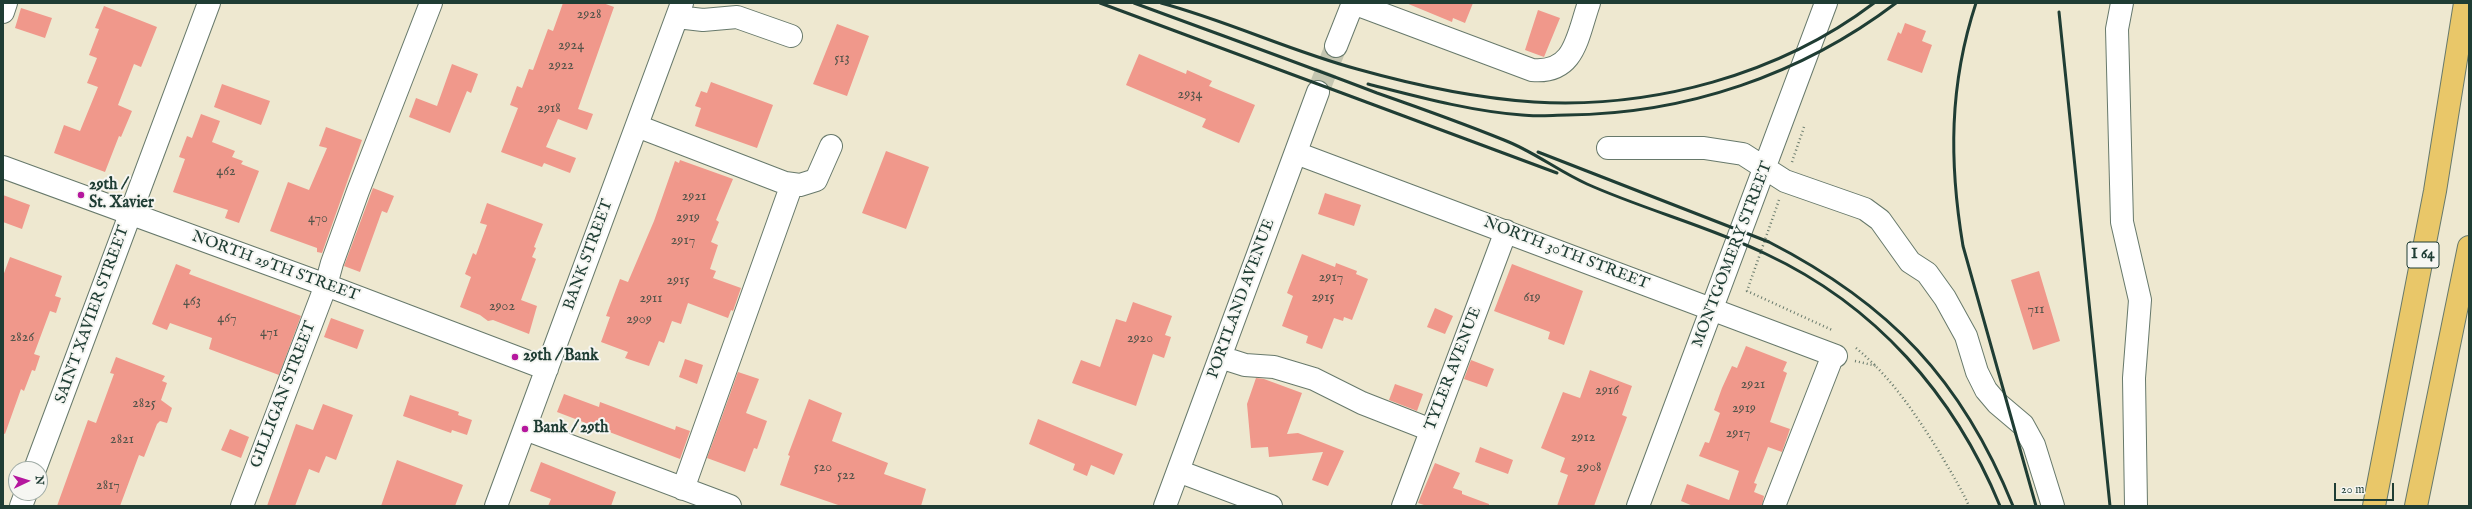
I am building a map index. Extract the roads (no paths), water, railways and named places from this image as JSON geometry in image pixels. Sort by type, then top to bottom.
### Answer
[{"type":"highway","name":"I 64","points":[[2374,506],[2435,191],[2465,3]]},
{"type":"highway","points":[[2416,506],[2469,247]]},
{"type":"street","points":[[3,12],[6,3]]},
{"type":"street","name":"SAINT XAVIER STREET","points":[[38,461],[209,3]]},
{"type":"street","name":"GILLIGAN STREET","points":[[242,506],[326,285],[332,263],[358,191],[431,3]]},
{"type":"street","points":[[1336,46],[1353,3],[1532,70],[1544,71],[1559,67],[1568,60],[1589,3]]},
{"type":"street","name":"MONTGOMERY STREET","points":[[1638,506],[1766,167],[1826,3]]},
{"type":"street","points":[[2122,3],[2117,29],[2122,222],[2140,300],[2134,378],[2136,506]]},
{"type":"street","points":[[679,10],[703,20],[737,17],[791,36]]},
{"type":"street","name":"BANK STREET","points":[[496,506],[679,10]]},
{"type":"street","name":"PORTLAND AVENUE","points":[[1165,506],[1318,92]]},
{"type":"street","points":[[637,126],[785,183],[800,185],[816,180],[830,146]]},
{"type":"street","points":[[1608,148],[1704,148],[1743,154],[1766,167],[1785,181],[1865,209],[1880,220],[1910,262],[1927,273],[1945,298],[1966,336],[1977,372],[1986,390],[1996,403],[2023,425],[2034,445],[2053,506]]},
{"type":"street","name":"NORTH 30TH STREET","points":[[1296,153],[1712,309],[1841,353],[1774,506]]},
{"type":"street","name":"NORTH 29TH STREET","points":[[3,167],[326,285],[547,370]]},
{"type":"street","points":[[683,488],[792,184]]},
{"type":"street","name":"TYLER AVENUE","points":[[1403,506],[1506,231]]},
{"type":"street","points":[[1220,357],[1246,364],[1274,367],[1314,378],[1362,403],[1431,430]]},
{"type":"street","points":[[524,429],[730,506]]},
{"type":"street","points":[[1178,471],[1271,506]]},
{"type":"tunnel","points":[[1318,92],[1336,46]]},
{"type":"railway","points":[[1100,3],[1557,173]]},
{"type":"railway","points":[[1134,3],[1504,140],[1587,184],[1744,244],[1805,275],[1842,299],[1876,327],[1907,357],[1934,390],[1959,427],[1981,465],[2000,506]]},
{"type":"railway","points":[[1161,3],[1210,18],[1332,62],[1400,80],[1444,90],[1512,100],[1579,103],[1624,100],[1668,93],[1713,82],[1756,68],[1797,50],[1837,28],[1874,3]]},
{"type":"railway","points":[[1368,84],[1464,107],[1528,116],[1611,113],[1655,107],[1698,98],[1740,86],[1782,70],[1821,51],[1896,3]]},
{"type":"railway","points":[[1976,3],[1967,34],[1956,94],[1954,154],[1958,215],[1963,246],[2036,506]]},
{"type":"railway","points":[[2059,12],[2110,506]]},
{"type":"railway","points":[[1538,152],[1769,242],[1812,266],[1851,292],[1886,320],[1917,350],[1945,383],[1970,420],[1993,461],[2013,506]]},
{"type":"place","name":"29th / St. Xavier","points":[[81,195]]},
{"type":"place","name":"29th / Bank","points":[[515,357]]},
{"type":"place","name":"Bank / 29th","points":[[525,429]]}]
